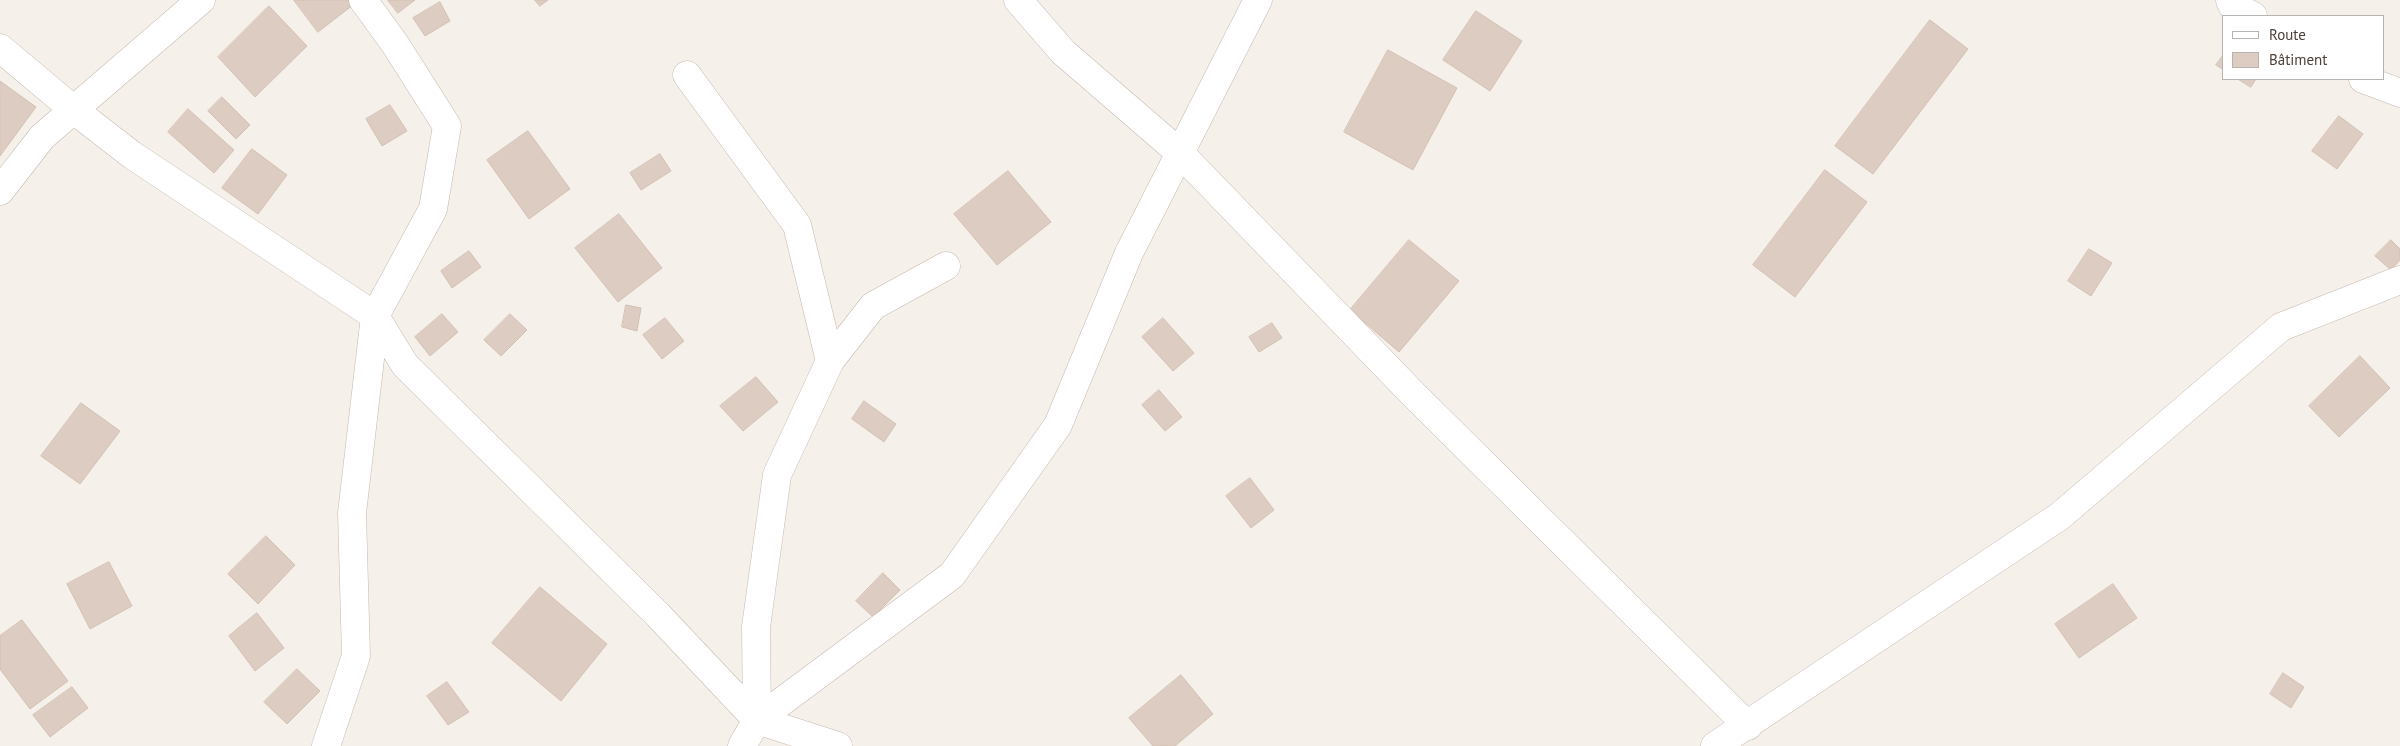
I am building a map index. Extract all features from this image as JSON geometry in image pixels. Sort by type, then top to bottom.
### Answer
[{"type":"street","points":[[0,191],[42,137],[201,0]]},
{"type":"street","points":[[326,746],[356,656],[352,513],[374,316],[433,209],[447,126],[396,44],[363,0]]},
{"type":"street","points":[[1018,0],[1063,52],[1180,153],[1427,408],[1748,726]]},
{"type":"street","points":[[742,746],[757,720],[952,575],[1058,426],[1128,253],[1258,0]]},
{"type":"street","points":[[2230,0],[2232,5],[2251,15]]},
{"type":"street","points":[[0,48],[74,110],[132,155],[374,316],[406,365],[658,615],[757,720],[838,746]]},
{"type":"street","points":[[687,75],[797,225],[830,361]]},
{"type":"street","points":[[2366,80],[2400,93]]},
{"type":"street","points":[[757,720],[756,627],[777,475],[830,361],[873,306],[946,266]]},
{"type":"street","points":[[1715,746],[1748,726],[2060,516],[2281,327],[2400,280]]},
{"type":"building","points":[[294,0],[349,0],[353,5],[318,32]]},
{"type":"building","points":[[388,0],[415,0],[398,13]]},
{"type":"building","points":[[535,0],[548,0],[540,6]]},
{"type":"building","points":[[440,2],[450,21],[425,36],[413,18]]},
{"type":"building","points":[[269,6],[307,46],[255,97],[218,57]]},
{"type":"building","points":[[1476,11],[1522,41],[1490,91],[1443,60]]},
{"type":"building","points":[[1930,20],[1968,49],[1873,174],[1835,146]]},
{"type":"building","points":[[1388,50],[1457,88],[1413,170],[1344,132]]},
{"type":"building","points":[[2222,57],[2222,69],[2216,65]]},
{"type":"building","points":[[2240,80],[2255,80],[2251,87]]},
{"type":"building","points":[[0,81],[36,107],[0,156]]},
{"type":"building","points":[[222,97],[250,125],[236,139],[208,111]]},
{"type":"building","points":[[390,105],[407,131],[382,146],[366,119]]},
{"type":"building","points":[[188,109],[234,150],[214,173],[168,132]]},
{"type":"building","points":[[2339,116],[2363,134],[2337,169],[2312,151]]},
{"type":"building","points":[[528,131],[570,189],[529,219],[487,160]]},
{"type":"building","points":[[252,149],[287,175],[258,214],[222,188]]},
{"type":"building","points":[[660,154],[671,171],[641,190],[630,173]]},
{"type":"building","points":[[1825,170],[1867,202],[1795,297],[1753,265]]},
{"type":"building","points":[[1008,171],[1051,222],[997,265],[954,214]]},
{"type":"building","points":[[619,214],[662,268],[618,302],[575,248]]},
{"type":"building","points":[[1409,240],[1459,281],[1399,352],[1350,310]]},
{"type":"building","points":[[2391,240],[2400,249],[2400,260],[2391,270],[2375,256]]},
{"type":"building","points":[[2089,249],[2112,263],[2091,296],[2068,281]]},
{"type":"building","points":[[469,251],[481,267],[452,288],[441,271]]},
{"type":"building","points":[[626,305],[641,308],[637,331],[622,327]]},
{"type":"building","points":[[442,314],[458,332],[430,356],[415,337]]},
{"type":"building","points":[[510,314],[527,330],[501,356],[484,340]]},
{"type":"building","points":[[665,318],[684,341],[662,359],[643,335]]},
{"type":"building","points":[[1163,318],[1194,353],[1173,371],[1142,337]]},
{"type":"building","points":[[1272,323],[1282,338],[1259,352],[1249,337]]},
{"type":"building","points":[[2360,356],[2390,388],[2339,437],[2309,406]]},
{"type":"building","points":[[756,377],[778,402],[743,431],[720,406]]},
{"type":"building","points":[[1159,390],[1182,417],[1165,431],[1142,405]]},
{"type":"building","points":[[864,401],[896,424],[884,442],[852,419]]},
{"type":"building","points":[[81,403],[120,431],[80,484],[41,456]]},
{"type":"building","points":[[1250,478],[1274,510],[1251,528],[1226,496]]},
{"type":"building","points":[[266,536],[295,565],[258,604],[228,574]]},
{"type":"building","points":[[109,562],[132,606],[90,629],[67,584]]},
{"type":"building","points":[[883,573],[900,590],[873,617],[856,601]]},
{"type":"building","points":[[2113,584],[2137,618],[2079,658],[2055,624]]},
{"type":"building","points":[[540,587],[607,644],[561,701],[492,643]]},
{"type":"building","points":[[257,613],[284,648],[255,671],[229,636]]},
{"type":"building","points":[[22,620],[68,681],[30,709],[0,669],[0,636]]},
{"type":"building","points":[[297,669],[320,691],[287,724],[264,702]]},
{"type":"building","points":[[2283,673],[2304,687],[2291,708],[2270,694]]},
{"type":"building","points":[[1181,675],[1213,714],[1175,746],[1153,746],[1129,718]]},
{"type":"building","points":[[447,682],[469,712],[448,725],[427,696]]},
{"type":"building","points":[[72,687],[88,708],[50,737],[33,715]]}]
